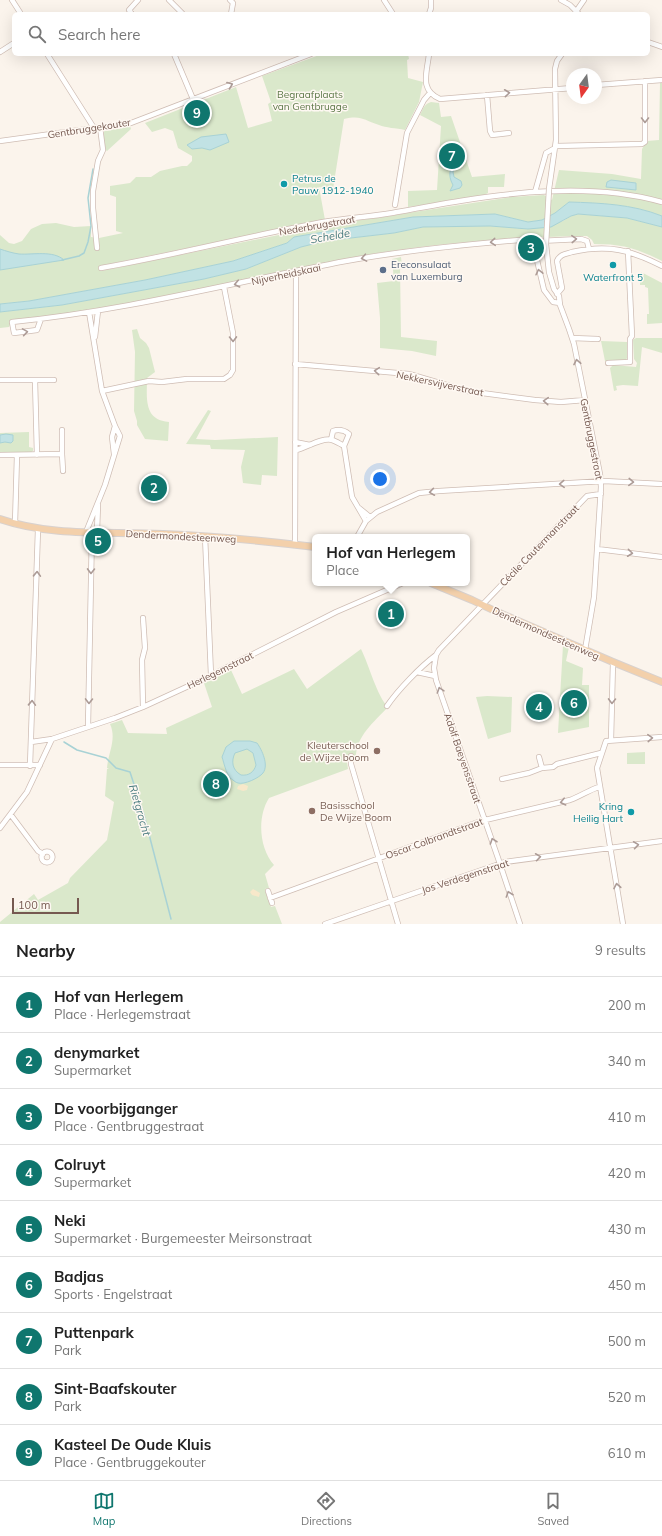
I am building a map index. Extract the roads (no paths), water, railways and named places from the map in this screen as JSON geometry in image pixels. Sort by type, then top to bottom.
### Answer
[{"type":"main road","name":"Dendermondesteenweg","points":[[0,519],[38,529],[205,536],[312,547]]},
{"type":"main road","name":"Dendermondsesteenweg","points":[[438,586],[662,682]]},
{"type":"street","points":[[12,0],[20,12]]},
{"type":"street","points":[[130,12],[129,10],[138,0]]},
{"type":"street","points":[[169,0],[181,12]]},
{"type":"street","points":[[230,0],[233,3],[232,12]]},
{"type":"street","points":[[384,0],[392,12]]},
{"type":"street","points":[[430,12],[432,8],[431,0]]},
{"type":"street","points":[[561,0],[570,5],[575,12]]},
{"type":"street","points":[[578,12],[584,0]]},
{"type":"street","points":[[650,43],[662,47]]},
{"type":"street","points":[[0,52],[12,44]]},
{"type":"street","points":[[48,56],[94,128]]},
{"type":"street","points":[[175,56],[193,99]]},
{"type":"street","name":"Gentbruggekouter","points":[[0,141],[131,122],[306,56]]},
{"type":"street","points":[[429,56],[426,85],[430,93],[440,99],[566,88]]},
{"type":"street","name":"Gentbruggestraat","points":[[561,56],[557,61],[555,69],[555,147],[549,189],[546,244],[549,272],[572,338],[601,482],[594,597],[585,650]]},
{"type":"street","points":[[602,85],[662,80]]},
{"type":"street","points":[[536,192],[546,152],[555,147],[640,144],[645,142],[645,81]]},
{"type":"street","points":[[395,205],[407,133],[424,100],[430,93]]},
{"type":"street","points":[[487,95],[490,131],[492,135],[509,133]]},
{"type":"street","points":[[97,248],[93,191],[98,161],[103,150],[100,127]]},
{"type":"street","name":"Nederbrugstraat","points":[[101,268],[325,222],[482,198],[536,192],[598,191],[640,197],[662,202]]},
{"type":"street","name":"Nijverheidskaai","points":[[41,319],[36,330],[14,334],[12,322],[98,311],[389,254],[446,246],[532,239],[535,249]]},
{"type":"street","points":[[560,303],[553,302],[546,294],[535,249],[536,243],[539,241],[580,239],[586,241],[588,249]]},
{"type":"street","points":[[546,294],[557,294],[562,288],[558,264],[559,257],[563,255],[588,249],[613,249],[628,252],[662,266]]},
{"type":"street","points":[[608,363],[630,362],[630,339],[632,336],[628,252]]},
{"type":"street","points":[[295,545],[296,272]]},
{"type":"street","points":[[102,391],[149,381],[168,382],[186,379],[224,379],[230,375],[233,370],[233,333],[224,287]]},
{"type":"street","points":[[95,341],[98,311]]},
{"type":"street","points":[[88,726],[92,532],[99,500],[120,436],[102,391],[95,341],[89,312]]},
{"type":"street","points":[[572,338],[598,339]]},
{"type":"street","name":"Nekkersvijverstraat","points":[[295,364],[409,374],[467,391],[535,400],[561,402],[585,400]]},
{"type":"street","points":[[0,380],[54,380]]},
{"type":"street","points":[[35,380],[37,455]]},
{"type":"street","points":[[114,455],[112,437],[115,426]]},
{"type":"street","points":[[331,440],[333,431],[338,429],[346,431],[349,434],[344,446],[352,497],[368,519]]},
{"type":"street","points":[[62,430],[63,471]]},
{"type":"street","points":[[296,450],[306,448],[323,440],[331,440],[344,446]]},
{"type":"street","points":[[295,442],[310,445]]},
{"type":"street","points":[[0,455],[62,454]]},
{"type":"street","points":[[15,524],[17,455]]},
{"type":"street","points":[[359,534],[368,519],[377,512],[420,494],[439,491],[601,482],[662,484]]},
{"type":"street","name":"Cécile Cautermanstraat","points":[[482,604],[587,496],[600,494]]},
{"type":"street","points":[[92,532],[99,500]]},
{"type":"street","points":[[30,766],[38,529]]},
{"type":"street","points":[[205,536],[211,675]]},
{"type":"street","points":[[597,549],[662,557]]},
{"type":"street","name":"Herlegemstraat","points":[[31,742],[52,739],[119,717],[143,707],[211,675],[330,615],[396,586]]},
{"type":"street","points":[[387,706],[392,698],[427,662],[436,656],[439,650],[482,604]]},
{"type":"street","points":[[143,618],[145,648],[142,660],[143,707]]},
{"type":"street","name":"Adolf Baeyensstraat","points":[[436,656],[434,668],[435,676],[520,924]]},
{"type":"street","points":[[611,740],[613,662]]},
{"type":"street","points":[[417,672],[435,676]]},
{"type":"street","points":[[623,924],[597,768],[606,741],[662,737]]},
{"type":"street","points":[[0,828],[27,792],[52,739]]},
{"type":"street","points":[[502,779],[529,773],[542,768],[552,768],[557,764],[601,753]]},
{"type":"street","points":[[351,756],[351,764],[380,858],[398,924]]},
{"type":"street","points":[[539,757],[542,768]]},
{"type":"street","points":[[0,765],[40,765]]},
{"type":"street","name":"Oscar Colbrandtstraat","points":[[270,898],[484,820],[570,800],[589,790],[599,787]]},
{"type":"street","points":[[11,815],[38,851],[42,854]]},
{"type":"street","name":"Jos Verdegemstraat","points":[[325,924],[499,863],[662,841]]},
{"type":"street","points":[[268,891],[272,903]]},
{"type":"water","points":[[226,134],[229,142],[210,150],[202,148],[192,149],[187,145],[201,137]]},
{"type":"water","points":[[456,163],[453,172],[454,177],[461,181],[462,185],[460,188],[450,191],[453,185],[450,177],[450,170],[452,165]]},
{"type":"water","points":[[611,180],[636,183],[636,190],[606,187],[607,182]]},
{"type":"water","name":"Schelde","points":[[569,202],[604,204],[651,212],[662,216],[662,227],[627,218],[578,214],[571,216],[551,227],[528,229],[490,226],[423,227],[394,233],[325,241],[301,247],[246,269],[204,279],[62,305],[0,312],[0,304],[29,301],[145,280],[233,261],[287,243],[294,237],[413,217],[495,214],[528,222],[542,220],[555,213]]},
{"type":"water","points":[[0,249],[19,254],[54,255],[64,260],[0,270]]},
{"type":"water","points":[[0,435],[13,435],[13,441],[11,443],[0,443]]},
{"type":"water","points":[[234,741],[250,741],[257,743],[263,753],[265,770],[251,781],[241,783],[235,782],[230,778],[226,771],[222,757],[226,747]],"holes":[[[247,749],[253,753],[256,765],[254,770],[249,774],[241,775],[236,771],[233,765],[235,753]]]},
{"type":"waterway","points":[[62,260],[79,256],[84,253],[88,242],[91,226],[88,198],[93,169]]},
{"type":"waterway","name":"Rietgracht","points":[[64,742],[77,750],[106,758],[116,768],[130,772],[144,815],[171,919]]},
{"type":"place","name":"Kasteel De Oude Kluis","points":[[197,113]]},
{"type":"place","name":"Puttenpark","points":[[452,156]]},
{"type":"place","name":"Petrus de Pauw 1912-1940","points":[[284,184]]},
{"type":"place","name":"De voorbijganger","points":[[531,248]]},
{"type":"place","name":"Waterfront 5","points":[[613,265]]},
{"type":"place","name":"Ereconsulaat van Luxemburg","points":[[383,270]]},
{"type":"place","name":"denymarket","points":[[154,488]]},
{"type":"place","name":"Neki","points":[[98,541]]},
{"type":"place","name":"Hof van Herlegem","points":[[391,614]]},
{"type":"place","name":"Badjas","points":[[574,703]]},
{"type":"place","name":"Colruyt","points":[[539,707]]},
{"type":"place","name":"Kleuterschool de Wijze boom","points":[[377,751]]},
{"type":"place","name":"Sint-Baafskouter","points":[[216,784]]},
{"type":"place","name":"Basisschool De Wijze Boom","points":[[312,811]]},
{"type":"place","name":"Kring Heilig Hart","points":[[631,812]]},
{"type":"park label","name":"Begraafplaats van Gentbrugge","points":[[310,100]]}]
